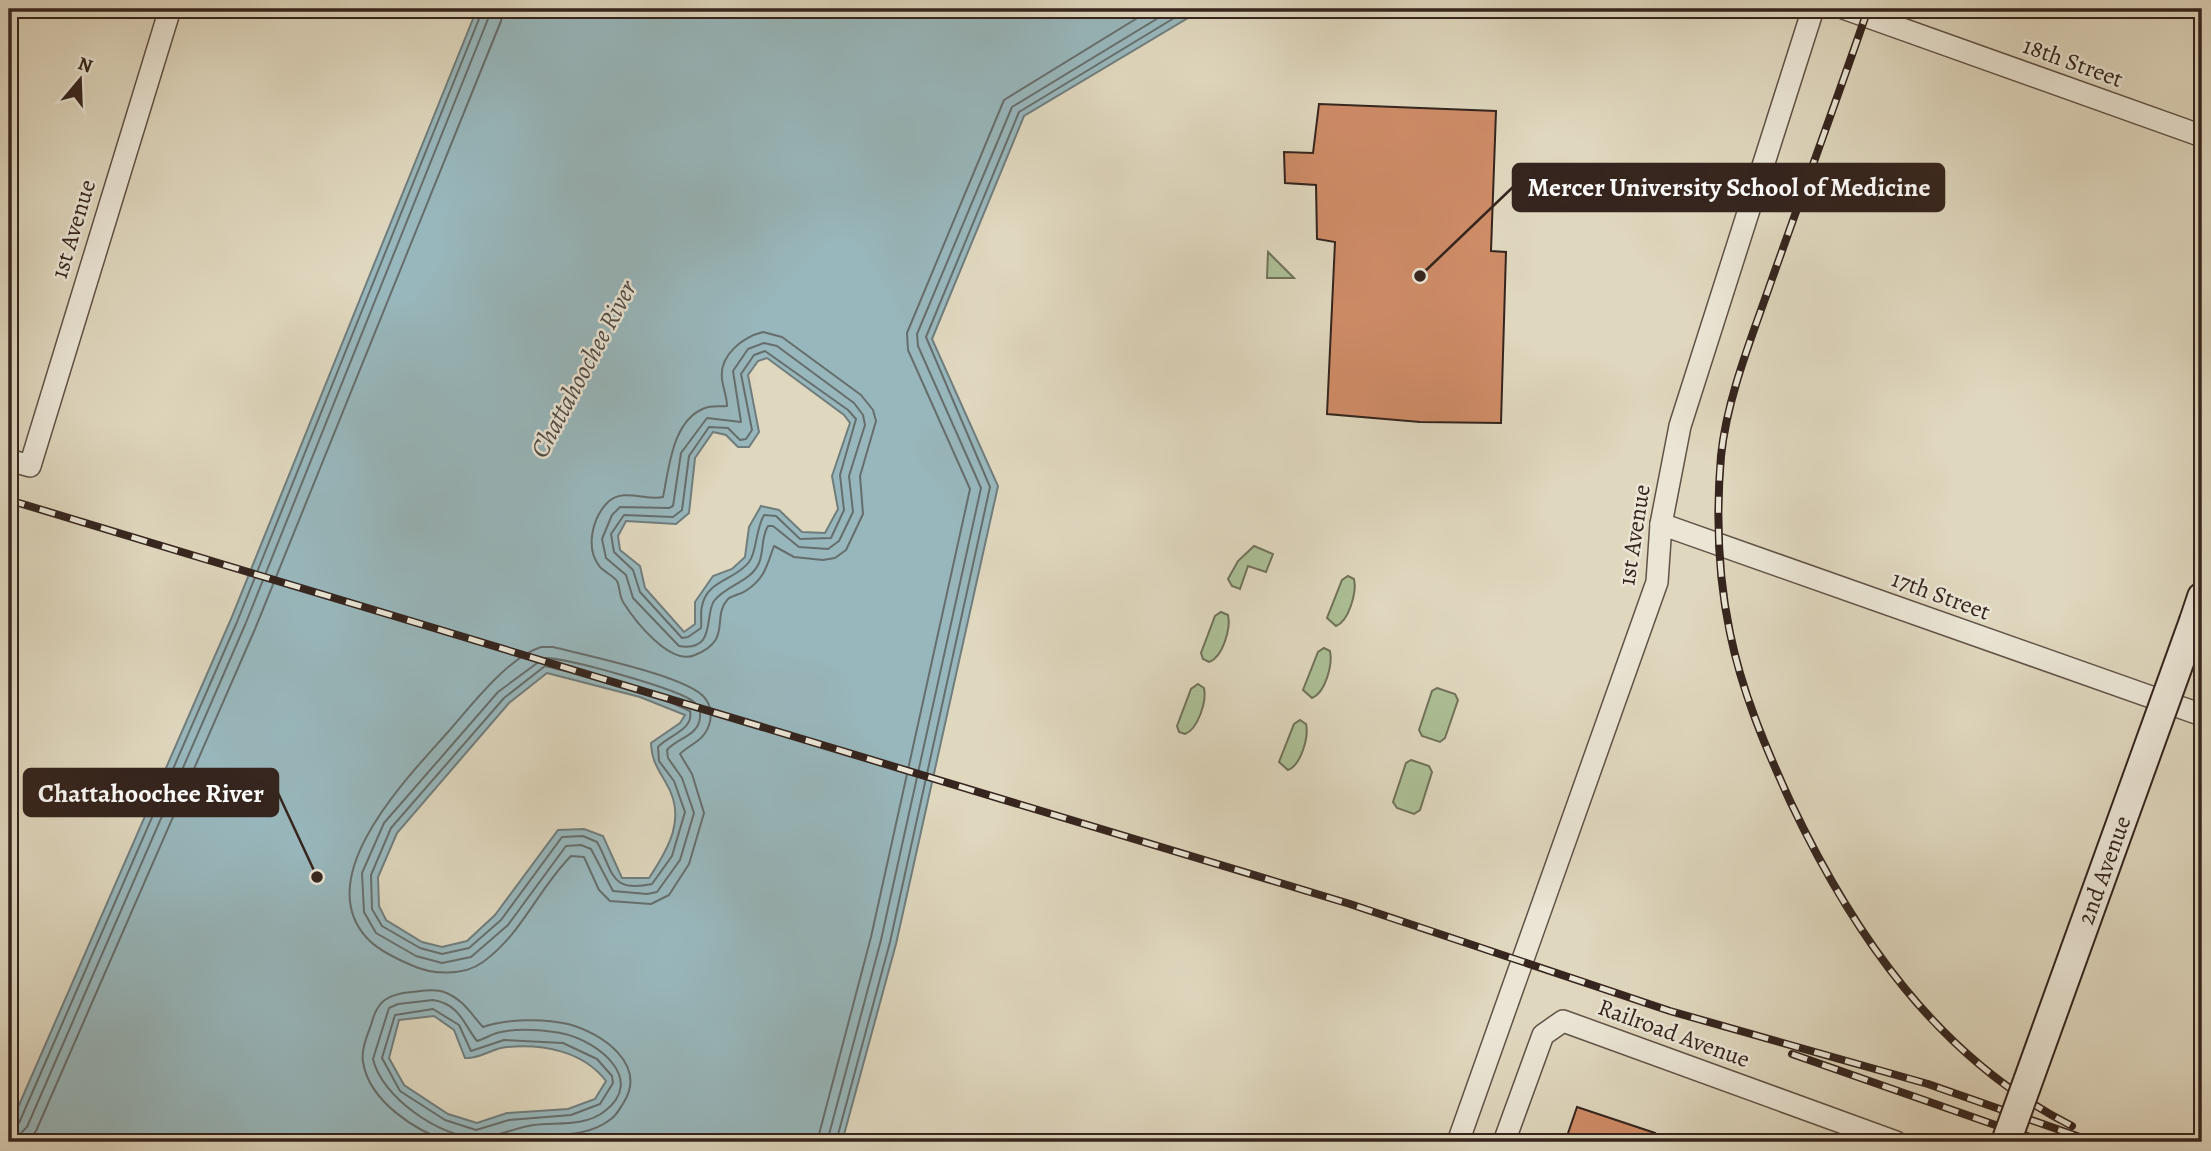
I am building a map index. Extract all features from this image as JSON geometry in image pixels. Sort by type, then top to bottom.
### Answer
[{"type":"main road","name":"2nd Avenue","points":[[2006,1142],[2198,609]]},
{"type":"street","name":"1st Avenue","points":[[9,460],[30,466],[168,9]]},
{"type":"street","name":"1st Avenue","points":[[1458,1142],[1657,582],[1661,524],[1679,426],[1813,9]]},
{"type":"street","name":"18th Street","points":[[1846,9],[2202,136]]},
{"type":"street","name":"17th Street","points":[[1661,524],[2202,715]]},
{"type":"street","name":"Railroad Avenue","points":[[1504,1142],[1543,1035],[1563,1021],[1896,1142]]},
{"type":"green space","points":[[1268,252],[1294,278],[1267,278]]},
{"type":"green space","points":[[1254,546],[1273,554],[1266,572],[1248,566],[1240,589],[1232,586],[1228,579],[1238,561]]},
{"type":"green space","points":[[1348,576],[1354,579],[1353,598],[1345,618],[1336,626],[1327,618],[1342,580]]},
{"type":"green space","points":[[1221,612],[1228,615],[1227,634],[1222,648],[1209,662],[1203,659],[1201,653],[1215,616]]},
{"type":"green space","points":[[1324,648],[1330,651],[1329,671],[1321,691],[1312,698],[1303,690],[1318,652]]},
{"type":"green space","points":[[1198,684],[1204,688],[1203,707],[1194,727],[1185,734],[1179,732],[1177,726],[1191,689]]},
{"type":"green space","points":[[1437,688],[1455,694],[1458,700],[1445,738],[1440,742],[1422,736],[1419,730],[1432,691]]},
{"type":"green space","points":[[1300,720],[1306,724],[1305,743],[1297,763],[1288,770],[1279,762],[1294,724]]},
{"type":"green space","points":[[1411,760],[1429,766],[1432,772],[1420,810],[1414,814],[1397,808],[1393,802],[1406,763]]},
{"type":"water","points":[[477,9],[1203,9],[1024,116],[932,339],[998,486],[896,944],[842,1142],[9,1142],[9,1128],[231,619]],"holes":[[[767,358],[844,415],[850,423],[832,476],[838,509],[825,533],[802,532],[779,510],[761,506],[749,527],[745,557],[732,569],[713,576],[695,602],[695,624],[684,632],[645,588],[640,566],[620,550],[618,536],[626,521],[676,524],[689,513],[695,458],[713,432],[726,435],[738,447],[749,447],[759,432],[748,375],[758,361]],[[547,673],[640,697],[685,715],[680,723],[651,743],[654,759],[675,808],[669,844],[649,878],[622,878],[603,836],[584,829],[558,830],[495,915],[467,941],[442,947],[422,942],[386,920],[379,906],[378,877],[397,833],[509,703]],[[434,1016],[454,1030],[465,1058],[507,1047],[549,1049],[574,1056],[597,1071],[606,1081],[595,1099],[568,1109],[507,1113],[477,1123],[448,1114],[404,1085],[389,1058],[399,1020]]]},
{"type":"building","points":[[1319,104],[1496,111],[1491,251],[1506,252],[1501,423],[1420,422],[1327,414],[1335,242],[1317,239],[1316,185],[1285,183],[1284,152],[1313,153]]},
{"type":"building","points":[[1577,1107],[1655,1133],[1652,1142],[1565,1142]]},
{"type":"railway","points":[[1868,9],[1749,344],[1729,411],[1721,456],[1719,501],[1719,545],[1726,611],[1748,698],[1790,801],[1842,898],[1872,944],[1904,988],[1940,1028],[1980,1065],[2024,1098],[2072,1126]]},
{"type":"railway","points":[[9,500],[1350,904],[1670,1011],[1928,1084],[2094,1142]]},
{"type":"railway","points":[[1792,1054],[2044,1142]]},
{"type":"place","name":"Mercer University School of Medicine","points":[[1420,276]]},
{"type":"place","name":"Chattahoochee River","points":[[317,877]]}]
